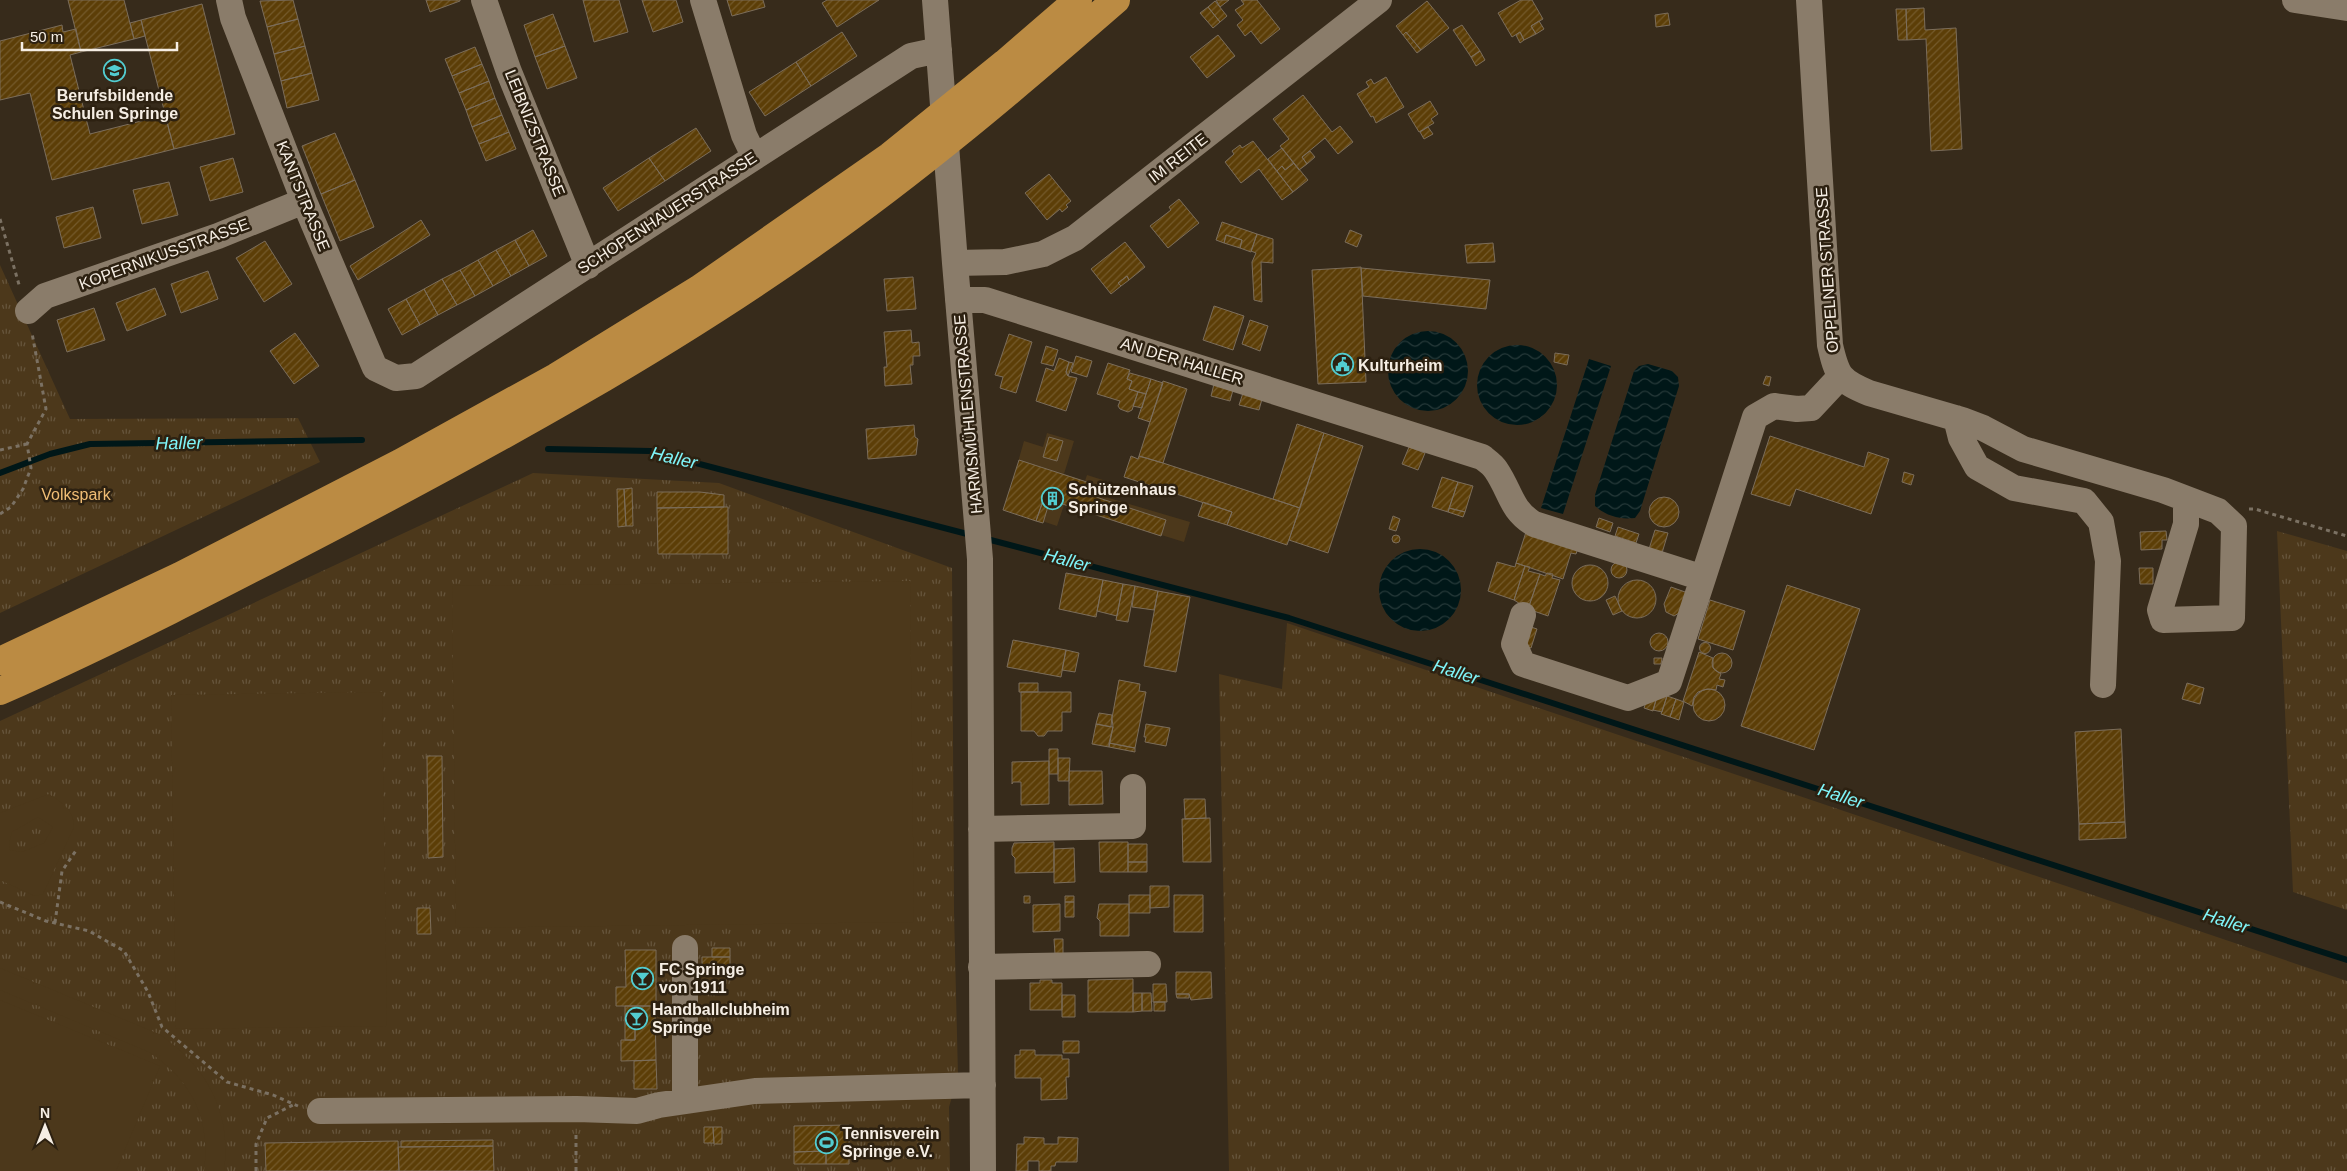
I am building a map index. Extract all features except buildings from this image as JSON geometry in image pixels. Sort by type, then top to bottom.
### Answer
[{"type":"highway","points":[[0,661],[180,576],[400,463],[556,377],[699,289],[890,156],[1005,63],[1078,0]]},
{"type":"highway","points":[[0,691],[190,601],[414,484],[567,400],[722,304],[810,246],[892,186],[1008,93],[1116,0]]},
{"type":"street","name":"KANTSTRASSE","points":[[229,0],[233,18],[304,202],[375,368],[396,378]]},
{"type":"street","name":"LEIBNIZSTRASSE","points":[[484,0],[509,72],[588,266]]},
{"type":"street","points":[[703,0],[744,135],[754,156]]},
{"type":"street","name":"HARMSMÜHLENSTRASSE","points":[[935,0],[980,559],[983,1171]]},
{"type":"street","name":"IM REITE","points":[[955,263],[1005,262],[1043,254],[1075,238],[1379,0]]},
{"type":"street","name":"OPPELNER STRASSE","points":[[1809,0],[1830,345],[1834,363],[1840,377]]},
{"type":"street","points":[[2295,0],[2347,8]]},
{"type":"street","name":"SCHOPENHAUERSTRASSE","points":[[396,378],[416,376],[911,56],[939,50]]},
{"type":"street","name":"KOPERNIKUSSTRASSE","points":[[28,311],[45,296],[218,236],[304,202]]},
{"type":"street","name":"AN DER HALLER","points":[[958,300],[985,300],[1482,456],[1496,469],[1513,505],[1523,517],[1534,524],[1703,578]]},
{"type":"street","points":[[1523,614],[1514,644],[1523,664],[1628,698],[1669,682],[1755,417],[1774,406],[1797,409],[1811,408],[1840,377],[1853,386],[1869,393],[1984,428],[2023,449],[2186,499],[2218,511],[2234,526],[2232,618],[2163,620],[2160,610],[2186,524],[2186,499]]},
{"type":"street","points":[[1956,418],[1962,438],[1977,467],[2014,488],[2084,501],[2102,522],[2108,561],[2103,685]]},
{"type":"street","points":[[981,829],[1133,826],[1133,787]]},
{"type":"street","points":[[685,948],[685,1101]]},
{"type":"street","points":[[982,967],[1148,964]]},
{"type":"street","points":[[320,1111],[576,1109],[637,1111],[685,1101],[755,1091],[983,1085]]},
{"type":"path","points":[[0,219],[2,235],[28,311],[46,409],[27,444],[30,468],[23,489],[11,507],[0,514]]},
{"type":"path","points":[[0,450],[27,444]]},
{"type":"path","points":[[2218,511],[2254,509],[2347,536]]},
{"type":"path","points":[[55,923],[62,871],[78,849]]},
{"type":"path","points":[[0,902],[55,923],[89,931],[124,951],[148,992],[162,1027],[227,1082],[273,1095],[293,1105],[320,1111]]},
{"type":"path","points":[[256,1171],[256,1144],[267,1118],[293,1105]]},
{"type":"path","points":[[576,1109],[576,1171]]},
{"type":"green space","name":"Volkspark","points":[[0,265],[70,419],[298,418],[320,462],[0,613]]},
{"type":"green space","points":[[1047,433],[1074,441],[1064,474],[1085,481],[1087,475],[1106,481],[1102,496],[1190,522],[1184,542],[1064,505],[1057,526],[1027,516],[1041,469],[1018,462],[1024,441],[1043,447]]},
{"type":"green space","points":[[533,473],[719,483],[952,568],[954,912],[958,1076],[949,1107],[950,1171],[0,1171],[0,721]]},
{"type":"green space","points":[[2277,531],[2347,551],[2347,910],[2293,892]]},
{"type":"green space","points":[[910,581],[914,922],[456,928],[452,586]]},
{"type":"green space","points":[[1287,623],[2347,981],[2347,1171],[1229,1171],[1219,674],[1282,689]]},
{"type":"green space","points":[[382,692],[387,1026],[176,1029],[171,695]]},
{"type":"green space","points":[[49,794],[70,811],[74,827],[43,894],[35,896],[0,880],[0,813]],"holes":[[[38,817],[53,827],[44,843],[22,852],[10,850],[9,844],[12,832]]]},
{"type":"green space","points":[[0,968],[159,1034],[176,1047],[203,1076],[220,1110],[224,1129],[224,1171],[204,1171],[205,1152],[201,1118],[187,1089],[164,1063],[149,1052],[0,990]]},
{"type":"green space","points":[[0,1000],[160,1066],[116,1171],[0,1171]]},
{"type":"water","points":[[1420,331],[1436,331],[1457,342],[1468,363],[1468,379],[1457,400],[1436,411],[1420,411],[1406,405],[1394,393],[1388,379],[1388,363],[1394,349],[1406,337]]},
{"type":"water","points":[[1509,345],[1525,345],[1546,356],[1557,377],[1557,393],[1546,414],[1525,425],[1509,425],[1495,419],[1483,407],[1477,393],[1477,377],[1483,363],[1495,351]]},
{"type":"water","points":[[1589,359],[1611,366],[1563,514],[1541,508]]},
{"type":"water","points":[[1648,364],[1672,371],[1678,377],[1679,386],[1640,511],[1635,518],[1619,518],[1609,515],[1595,506],[1595,495],[1634,371],[1639,366]]},
{"type":"water","points":[[1420,549],[1436,553],[1449,561],[1457,574],[1461,590],[1457,606],[1449,619],[1436,627],[1420,631],[1404,627],[1391,619],[1383,606],[1379,590],[1383,574],[1391,561],[1404,553]]},
{"type":"waterway","name":"Haller","points":[[0,473],[50,454],[90,444],[362,440]]},
{"type":"waterway","name":"Haller","points":[[548,449],[650,451],[971,535]]},
{"type":"waterway","name":"Haller","points":[[983,538],[1289,618],[2347,960]]},
{"type":"place","name":"Berufsbildende Schulen Springe","points":[[115,71]]},
{"type":"place","name":"Kulturheim","points":[[1342,365]]},
{"type":"place","name":"Schützenhaus Springe","points":[[1052,498]]},
{"type":"place","name":"FC Springe von 1911","points":[[643,978]]},
{"type":"place","name":"Handballclubheim Springe","points":[[636,1018]]},
{"type":"place","name":"Tennisverein Springe e.V.","points":[[826,1142]]}]
